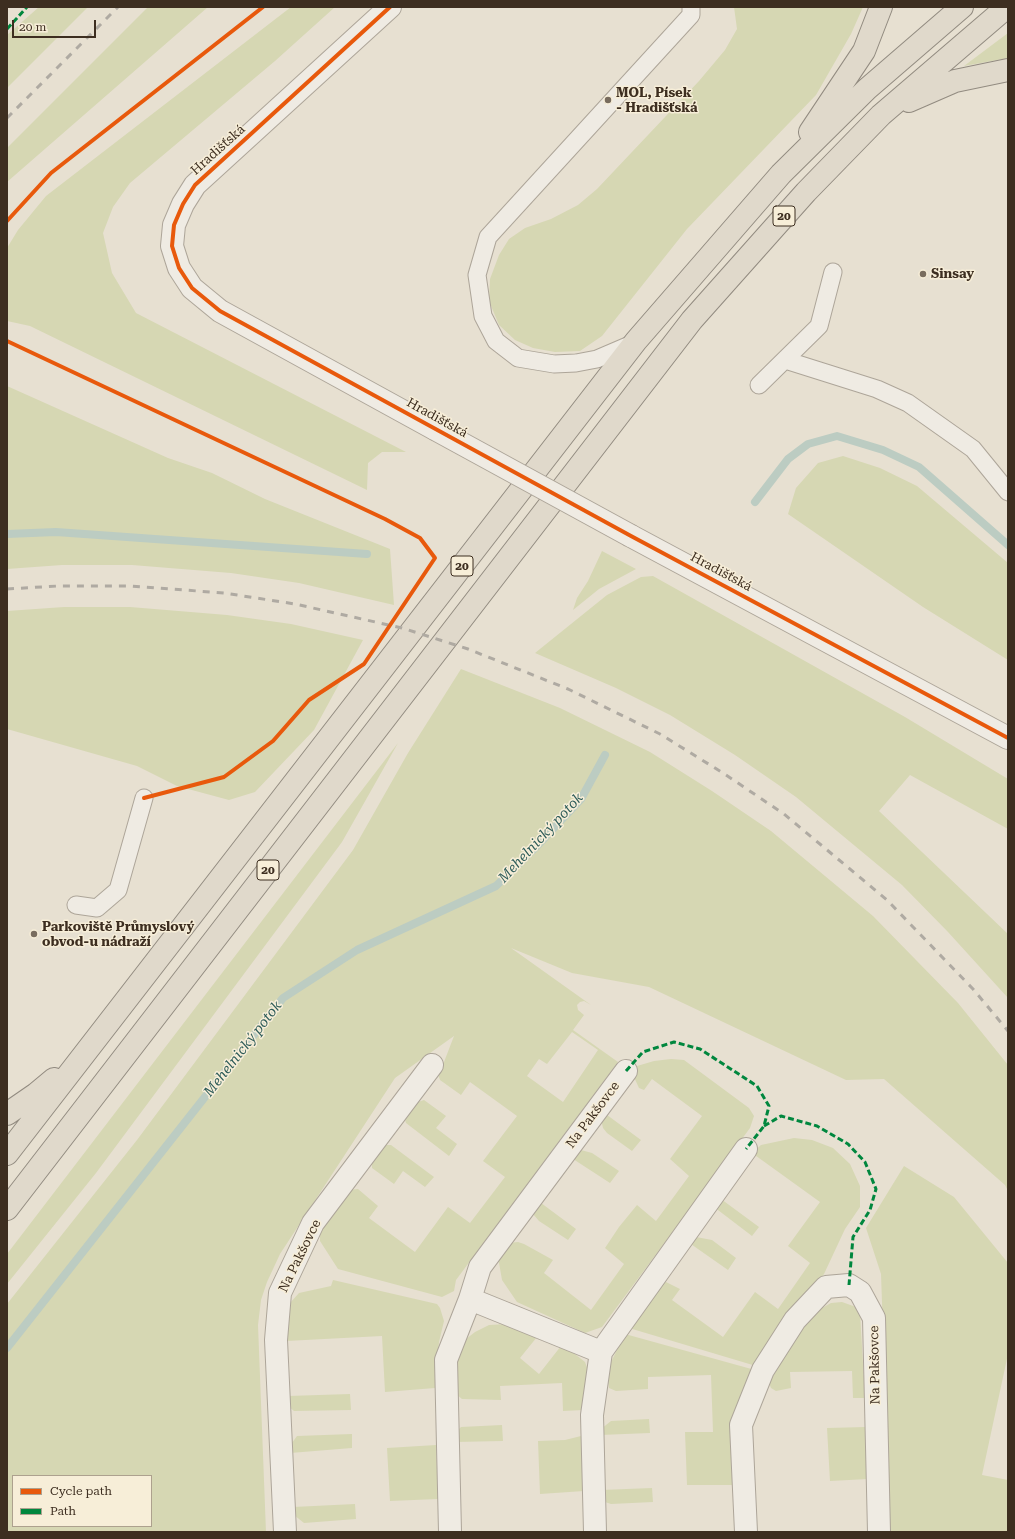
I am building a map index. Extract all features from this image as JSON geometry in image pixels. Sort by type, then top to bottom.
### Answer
[{"type":"highway","points":[[781,174],[864,51],[881,7]]},
{"type":"highway","name":"20","points":[[7,1154],[636,341],[781,174],[867,90],[962,7]]},
{"type":"highway","name":"20","points":[[7,1209],[692,320],[806,192],[881,115],[1007,7]]},
{"type":"highway","points":[[881,115],[926,92],[955,81],[1008,70]]},
{"type":"highway","points":[[7,1114],[36,1094],[88,1049]]},
{"type":"street","name":"Hradišťská","points":[[390,7],[195,184],[183,204],[174,225],[172,246],[179,268],[192,288],[220,311],[631,536],[1008,738]]},
{"type":"street","name":"Na Pakšovce","points":[[284,1532],[276,1340],[280,1293],[313,1223],[432,1065]]},
{"type":"street","name":"Na Pakšovce","points":[[450,1532],[446,1360],[470,1299],[480,1267],[626,1071]]},
{"type":"street","points":[[595,1532],[592,1415],[602,1352],[746,1149]]},
{"type":"street","name":"Na Pakšovce","points":[[746,1532],[741,1425],[763,1370],[795,1320],[826,1287],[849,1285],[860,1292],[874,1318],[879,1532]]},
{"type":"street","points":[[470,1299],[602,1352]]},
{"type":"lane","points":[[636,341],[617,352],[597,359],[576,363],[554,364],[518,358],[496,341],[483,316],[477,275],[488,237],[692,15],[691,7]]},
{"type":"lane","points":[[759,385],[819,326],[833,272]]},
{"type":"lane","points":[[785,360],[877,389],[908,403],[973,449],[1008,492]]},
{"type":"lane","points":[[76,905],[96,908],[118,890],[144,798]]},
{"type":"green space","points":[[39,7],[88,7],[7,88],[7,35]]},
{"type":"green space","points":[[148,7],[208,7],[7,182],[7,148]]},
{"type":"green space","points":[[291,7],[335,7],[275,61],[130,183],[113,207],[103,233],[112,273],[136,313],[406,452],[382,452],[368,463],[367,490],[30,326],[7,321],[7,248],[18,230],[46,196]]},
{"type":"green space","points":[[734,7],[863,7],[851,34],[816,95],[687,229],[602,336],[580,351],[555,352],[533,348],[515,340],[499,325],[489,301],[490,279],[499,255],[509,239],[525,228],[551,219],[578,205],[597,189],[699,81],[725,50],[737,29]]},
{"type":"green space","points":[[1008,33],[1008,58],[964,66]]},
{"type":"green space","points":[[7,386],[168,458],[212,473],[265,499],[390,549],[394,605],[299,583],[231,573],[132,565],[62,565],[7,569]]},
{"type":"green space","points":[[843,456],[880,468],[917,486],[1008,563],[1008,660],[923,607],[788,514],[796,488],[818,463]]},
{"type":"green space","points":[[602,551],[636,569],[599,589],[573,610],[577,598],[588,581]]},
{"type":"green space","points":[[653,576],[905,717],[1008,779],[1008,829],[910,775],[879,811],[1008,934],[1008,998],[948,932],[902,885],[796,797],[735,755],[670,715],[616,688],[535,653],[607,595],[641,577]]},
{"type":"green space","points":[[64,607],[130,607],[227,615],[291,624],[363,640],[314,730],[255,792],[229,800],[177,786],[137,766],[7,729],[7,611]]},
{"type":"green space","points":[[461,669],[560,708],[650,752],[712,791],[771,831],[873,916],[958,1003],[1008,1065],[1008,1191],[1005,1185],[884,1079],[846,1080],[649,987],[572,973],[511,948],[591,1005],[584,1001],[577,1005],[578,1010],[584,1015],[573,1030],[618,1062],[456,1280],[454,1291],[442,1297],[338,1269],[320,1241],[320,1231],[348,1190],[358,1189],[378,1206],[369,1218],[415,1252],[448,1207],[470,1223],[505,1177],[483,1161],[517,1116],[470,1082],[461,1095],[440,1080],[437,1071],[444,1062],[454,1036],[395,1078],[280,1254],[267,1282],[261,1300],[258,1325],[266,1532],[7,1532],[7,1304],[137,1140],[353,850],[408,753]],"holes":[[[572,1032],[598,1050],[563,1102],[527,1076],[539,1059],[547,1064]]]},
{"type":"green space","points":[[398,743],[342,842],[96,1173],[7,1284],[7,1254]]},
{"type":"green space","points":[[671,1059],[684,1060],[749,1108],[754,1116],[750,1128],[602,1327],[585,1333],[517,1302],[502,1280],[498,1257],[509,1243],[518,1242],[524,1244],[553,1260],[544,1273],[591,1310],[624,1264],[605,1248],[619,1227],[637,1205],[656,1221],[689,1176],[670,1159],[702,1116],[652,1079],[644,1090],[639,1088],[633,1075],[637,1066],[654,1061]]},
{"type":"green space","points":[[424,1100],[446,1116],[436,1128],[457,1144],[449,1156],[406,1123],[404,1116],[412,1104]]},
{"type":"green space","points":[[603,1112],[641,1140],[632,1151],[607,1133],[603,1128],[601,1119]]},
{"type":"green space","points":[[794,1138],[812,1140],[833,1148],[850,1164],[860,1186],[860,1207],[845,1229],[824,1274],[790,1316],[756,1366],[629,1328],[657,1285],[666,1282],[680,1289],[672,1300],[723,1337],[755,1292],[778,1309],[810,1263],[788,1246],[820,1202],[752,1153],[761,1145]]},
{"type":"green space","points":[[382,1145],[391,1145],[434,1177],[425,1187],[403,1171],[394,1184],[372,1168],[372,1158]]},
{"type":"green space","points":[[581,1150],[592,1153],[619,1171],[610,1183],[570,1157]]},
{"type":"green space","points":[[904,1166],[954,1197],[1008,1263],[1008,1354],[982,1475],[1008,1480],[1008,1532],[890,1532],[881,1274],[866,1228]]},
{"type":"green space","points":[[721,1199],[759,1227],[752,1236],[714,1207]]},
{"type":"green space","points":[[537,1200],[576,1229],[568,1240],[539,1221],[533,1214],[534,1206]]},
{"type":"green space","points":[[696,1237],[712,1240],[736,1258],[728,1270],[688,1242]]},
{"type":"green space","points":[[333,1280],[437,1304],[440,1308],[444,1321],[439,1342],[435,1388],[385,1392],[382,1336],[286,1341],[290,1303],[299,1293],[331,1286]]},
{"type":"green space","points":[[842,1302],[856,1307],[860,1313],[865,1398],[853,1398],[852,1371],[790,1372],[791,1388],[776,1391],[771,1388],[769,1383],[780,1357],[815,1312],[831,1303]]},
{"type":"green space","points":[[507,1324],[537,1337],[520,1358],[539,1374],[561,1346],[571,1351],[585,1362],[589,1373],[583,1410],[563,1411],[562,1383],[500,1386],[501,1400],[462,1399],[456,1394],[457,1353],[461,1343],[475,1332],[489,1325]]},
{"type":"green space","points":[[625,1334],[755,1370],[733,1485],[687,1485],[685,1432],[713,1432],[711,1375],[648,1377],[648,1389],[616,1391],[609,1388],[608,1380],[611,1362]]},
{"type":"green space","points":[[350,1394],[351,1410],[294,1411],[287,1405],[288,1396]]},
{"type":"green space","points":[[649,1419],[650,1433],[600,1435],[601,1429],[611,1421]]},
{"type":"green space","points":[[502,1425],[503,1441],[455,1442],[456,1432],[461,1427]]},
{"type":"green space","points":[[866,1427],[868,1479],[830,1481],[827,1428]]},
{"type":"green space","points":[[352,1434],[352,1448],[290,1453],[289,1447],[297,1436]]},
{"type":"green space","points":[[581,1436],[584,1491],[540,1494],[538,1441],[565,1440]]},
{"type":"green space","points":[[436,1445],[438,1499],[390,1501],[387,1448]]},
{"type":"green space","points":[[652,1488],[653,1502],[611,1504],[605,1502],[601,1490]]},
{"type":"green space","points":[[355,1504],[356,1519],[304,1523],[294,1515],[293,1507]]},
{"type":"waterway","name":"Mehelnický potok","points":[[755,502],[788,459],[808,444],[837,436],[883,450],[919,467],[1008,545]]},
{"type":"waterway","points":[[7,534],[56,532],[367,554]]},
{"type":"waterway","name":"Mehelnický potok","points":[[7,1348],[283,998],[357,950],[496,886],[535,848],[581,799],[605,755]]},
{"type":"railway","points":[[7,118],[118,7]]},
{"type":"railway","points":[[7,589],[58,586],[131,586],[224,593],[295,604],[402,628],[468,649],[568,689],[660,734],[723,773],[784,814],[887,900],[973,989],[1008,1031]]},
{"type":"marked path","points":[[7,29],[27,7]]},
{"type":"marked path","points":[[626,1071],[643,1052],[674,1042],[700,1049],[757,1086],[769,1106],[764,1126],[746,1149]]},
{"type":"marked path","points":[[764,1126],[781,1116],[817,1126],[848,1144],[865,1162],[876,1189],[870,1210],[853,1237],[849,1285]]},
{"type":"cycle path","points":[[7,221],[51,173],[263,7]]},
{"type":"cycle path","points":[[390,7],[195,185],[183,204],[174,225],[172,246],[179,268],[192,288],[220,311],[631,536],[1008,738]]},
{"type":"cycle path","points":[[7,341],[385,519],[420,538],[435,558],[364,664],[309,700],[273,741],[224,777],[144,798]]},
{"type":"place","name":"MOL, Písek - Hradišťská","points":[[608,100]]},
{"type":"place","name":"Sinsay","points":[[923,274]]},
{"type":"place","name":"Parkoviště Průmyslový obvod-u nádraží","points":[[34,934]]}]
